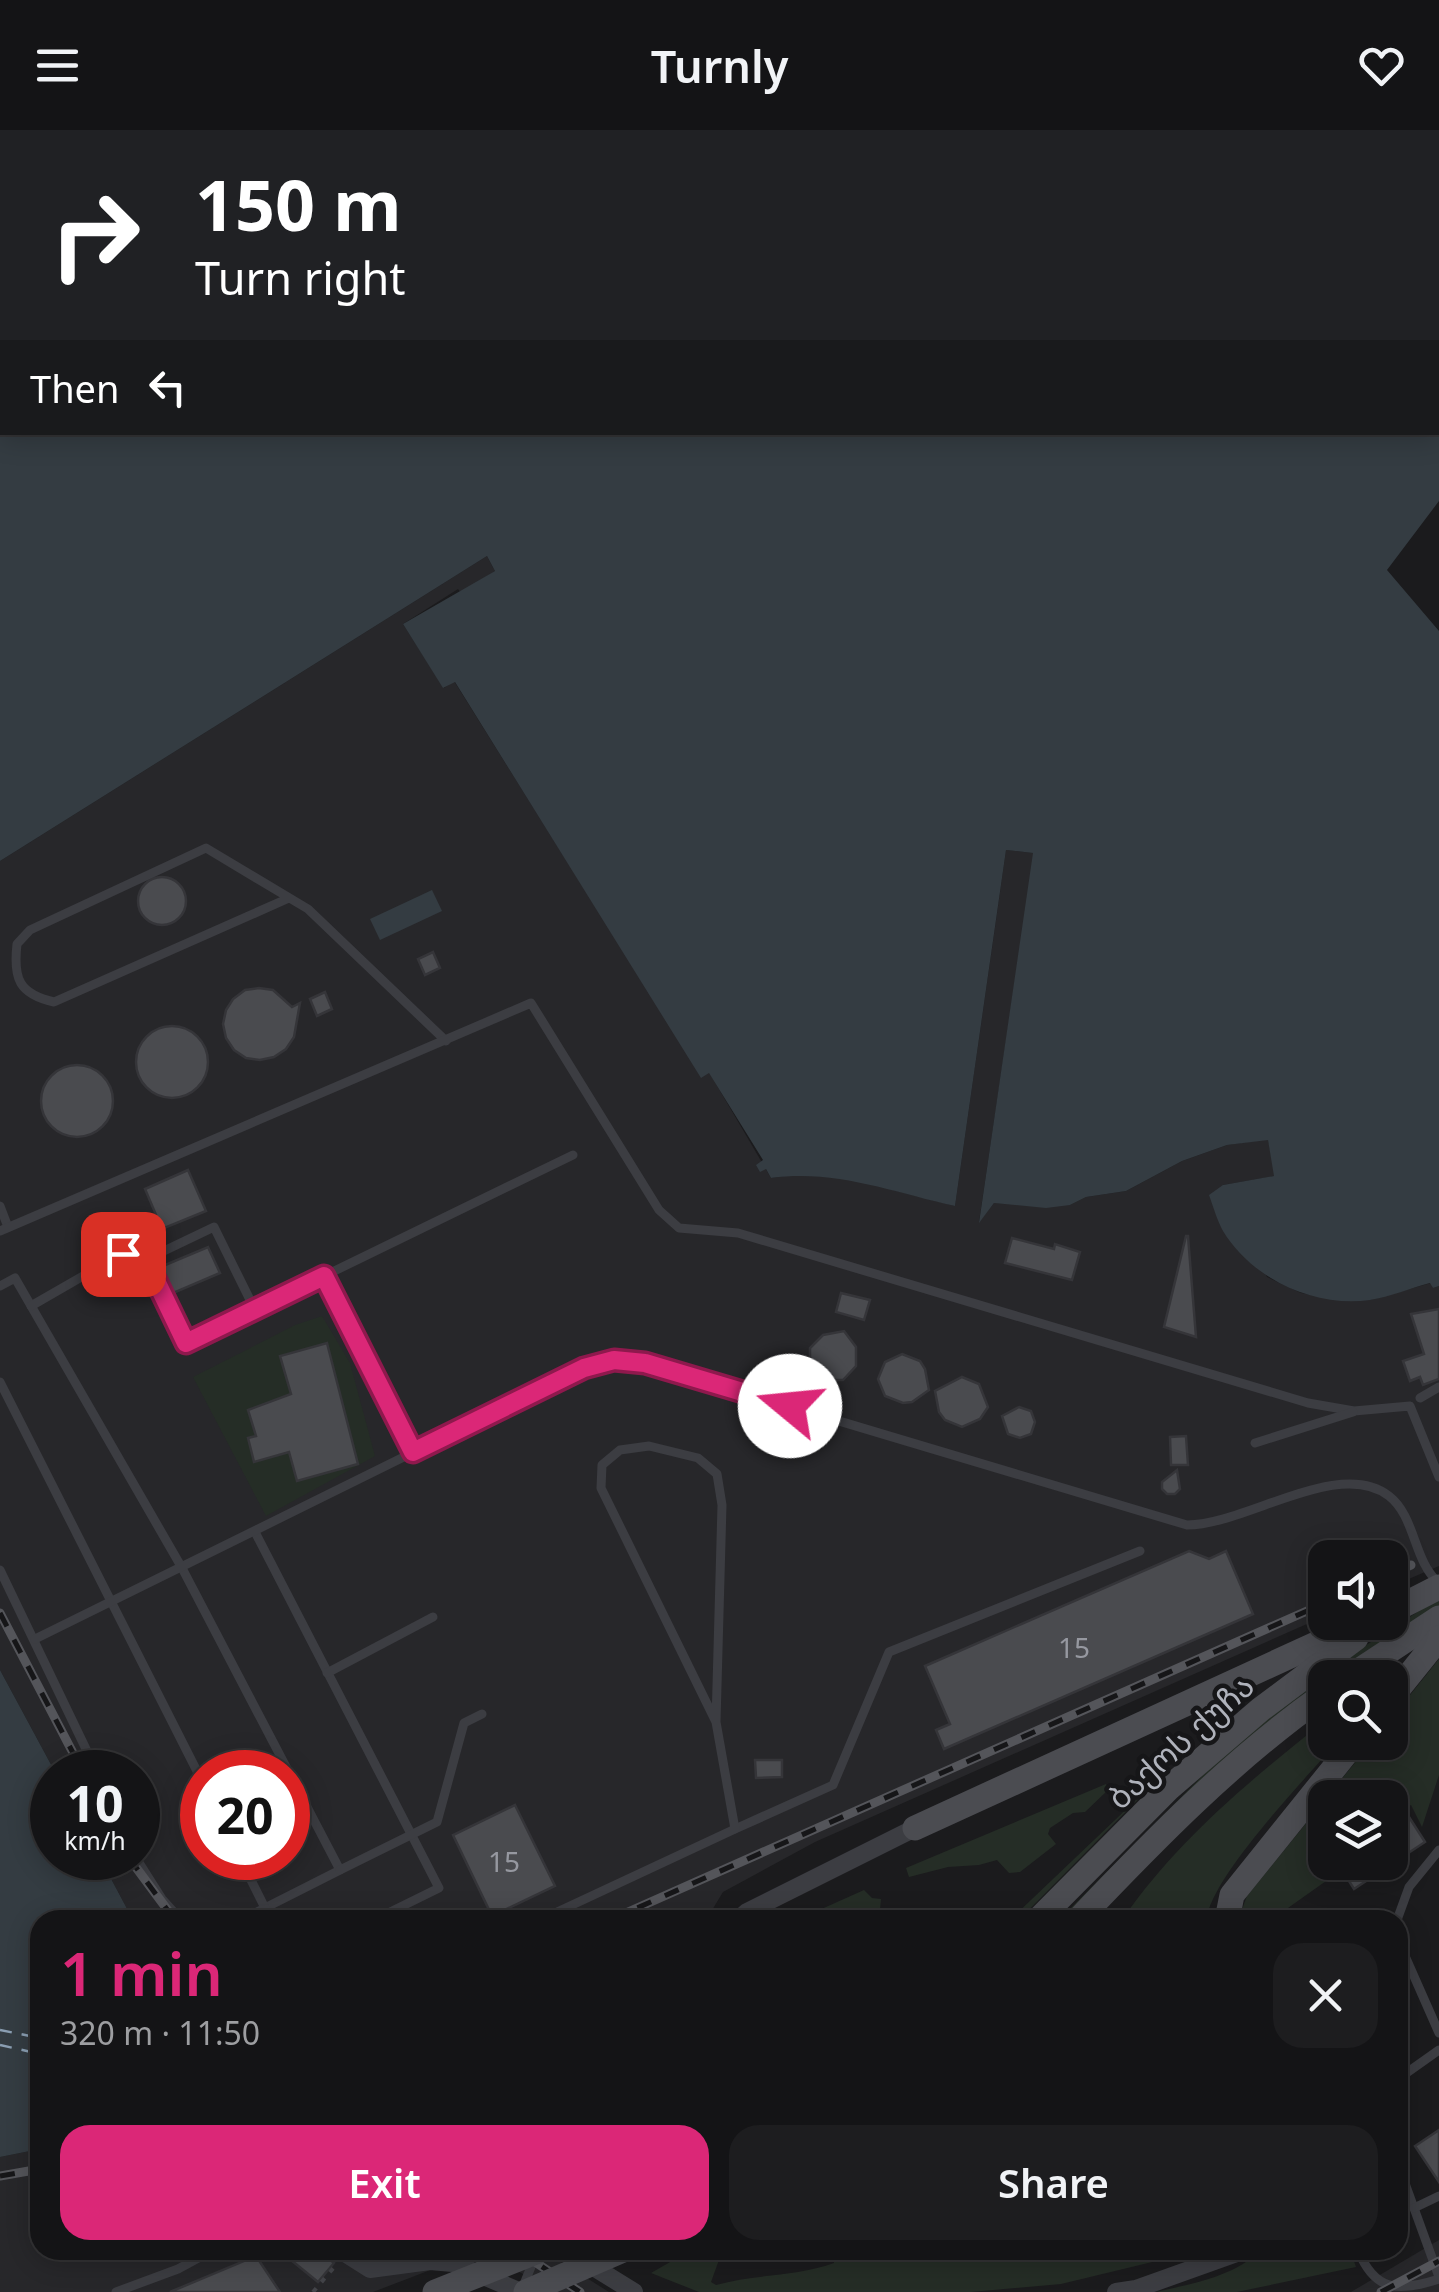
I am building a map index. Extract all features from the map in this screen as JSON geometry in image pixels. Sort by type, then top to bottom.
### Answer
[{"type":"main road","name":"ბაქოს ქუჩა","points":[[1408,1602],[1439,1585]]},
{"type":"main road","points":[[1375,1660],[1439,1618]]},
{"type":"main road","points":[[1408,1677],[1439,1638]]},
{"type":"main road","points":[[915,1828],[1325,1640]]},
{"type":"main road","name":"ბაქოს ქუჩა","points":[[1048,1910],[1169,1788],[1262,1709],[1353,1640]]},
{"type":"main road","name":"ბაქოს ქუჩა","points":[[1088,1910],[1187,1806],[1308,1706]]},
{"type":"main road","points":[[1229,1910],[1232,1895],[1341,1760]]},
{"type":"main road","points":[[436,2292],[515,2260]]},
{"type":"main road","points":[[523,2292],[598,2260]]},
{"type":"street","points":[[750,1910],[915,1828]]},
{"type":"street","points":[[356,2260],[370,2269],[430,2261],[452,2263],[523,2292]]},
{"type":"street","points":[[582,2260],[634,2292]]},
{"type":"street","points":[[1116,2292],[1136,2289],[1217,2260]]},
{"type":"lane","points":[[289,898],[54,1002],[32,997],[18,980],[17,944],[30,930],[206,848],[308,909],[446,1040]]},
{"type":"lane","points":[[0,1206],[4,1229],[531,1004],[660,1210],[679,1228],[738,1233],[1290,1397],[1354,1412]]},
{"type":"lane","points":[[146,1260],[186,1343],[574,1154]]},
{"type":"lane","points":[[31,1306],[123,1254],[146,1260],[214,1227],[255,1310]]},
{"type":"lane","points":[[324,1276],[413,1452]]},
{"type":"lane","points":[[0,1286],[15,1278],[182,1568],[340,1870]]},
{"type":"lane","points":[[35,1639],[584,1368],[614,1360],[645,1363],[1187,1525],[1210,1525],[1330,1485],[1351,1481],[1371,1486],[1396,1502],[1429,1574],[1439,1585]]},
{"type":"lane","points":[[0,1382],[187,1750]]},
{"type":"lane","points":[[1420,1398],[1439,1388]]},
{"type":"lane","points":[[1256,1443],[1354,1412],[1410,1406],[1439,1477]]},
{"type":"lane","points":[[716,1722],[601,1488],[602,1465],[620,1450],[649,1446],[698,1458],[717,1474],[722,1505],[716,1722],[735,1829]]},
{"type":"lane","points":[[255,1532],[440,1888],[395,1910]]},
{"type":"lane","points":[[561,1910],[833,1785],[888,1652],[1140,1551]]},
{"type":"lane","points":[[0,1570],[87,1750]]},
{"type":"lane","points":[[327,1672],[433,1617]]},
{"type":"lane","points":[[261,1910],[436,1822],[464,1724],[482,1714]]},
{"type":"lane","points":[[1401,1910],[1409,1888],[1439,1850]]},
{"type":"lane","points":[[150,1880],[172,1910]]},
{"type":"lane","points":[[251,1880],[265,1908]]},
{"type":"lane","points":[[1408,1962],[1439,2032]]},
{"type":"lane","points":[[1408,2072],[1439,2050]]},
{"type":"lane","points":[[1362,2260],[1376,2282],[1390,2288],[1420,2287],[1439,2278],[1408,2192]]},
{"type":"lane","points":[[1414,2208],[1439,2196]]},
{"type":"lane","points":[[116,2292],[195,2260]]},
{"type":"lane","points":[[523,2292],[536,2260]]},
{"type":"path","points":[[313,2292],[337,2260]]},
{"type":"shaded area","points":[[0,435],[1439,435],[1439,501],[1387,570],[1439,631],[1439,1286],[1433,1288],[1430,1283],[1370,1300],[1328,1299],[1287,1286],[1250,1263],[1223,1231],[1209,1195],[1223,1185],[1274,1176],[1268,1140],[1227,1145],[1182,1161],[1126,1191],[1086,1197],[1070,1205],[1046,1208],[994,1203],[979,1223],[1033,853],[1006,850],[955,1206],[841,1179],[771,1178],[766,1169],[760,1172],[756,1165],[763,1160],[709,1073],[701,1078],[455,682],[443,688],[403,624],[495,571],[487,556],[0,861]]},
{"type":"shaded area","points":[[487,556],[495,571],[403,624],[444,688],[454,681],[702,1077],[709,1072],[771,1178],[804,1173],[847,1178],[955,1206],[1006,850],[1034,853],[979,1222],[994,1203],[1070,1205],[1086,1197],[1126,1191],[1182,1161],[1227,1145],[1268,1139],[1275,1176],[1223,1185],[1267,1277],[1301,1293],[1338,1300],[1370,1300],[1431,1283],[1433,1288],[1439,1286],[1439,1566],[1408,1579],[1408,1540],[1308,1540],[1308,1624],[815,1842],[723,1892],[712,1910],[128,1910],[112,1880],[160,1880],[160,1750],[43,1750],[0,1670],[0,861]]},
{"type":"shaded area","points":[[432,890],[442,911],[380,940],[370,919]]},
{"type":"shaded area","points":[[322,1316],[350,1363],[375,1456],[266,1516],[193,1377],[295,1325]]},
{"type":"shaded area","points":[[1439,1598],[1439,1607],[1408,1626],[1408,1618]]},
{"type":"shaded area","points":[[1374,1640],[1386,1640],[1354,1660],[1343,1660]]},
{"type":"shaded area","points":[[1439,1659],[1439,1775],[1422,1827],[1411,1805],[1408,1807],[1408,1780],[1341,1780],[1357,1760],[1408,1760],[1408,1698]]},
{"type":"shaded area","points":[[0,1670],[43,1750],[30,1750],[30,1880],[112,1880],[128,1910],[30,1910],[30,2151],[0,2157]]},
{"type":"shaded area","points":[[1308,1684],[1308,1694],[1249,1740],[1079,1910],[1069,1910],[1230,1748]]},
{"type":"shaded area","points":[[1308,1735],[1308,1760],[1321,1760],[1242,1854],[1209,1910],[1129,1910],[1168,1862],[1217,1812]]},
{"type":"shaded area","points":[[1157,1780],[1029,1910],[1020,1910]]},
{"type":"shaded area","points":[[1106,1784],[1108,1790],[1085,1812],[1073,1813],[1050,1828],[1048,1834],[1056,1844],[1020,1872],[1009,1873],[997,1860],[909,1877],[906,1868]]},
{"type":"shaded area","points":[[1308,1821],[1308,1880],[1327,1880],[1285,1910],[1242,1910],[1247,1896]]},
{"type":"shaded area","points":[[864,1890],[872,1898],[881,1899],[880,1910],[819,1910]]},
{"type":"shaded area","points":[[30,2151],[30,2260],[457,2260],[373,2292],[0,2292],[0,2157]]},
{"type":"shaded area","points":[[1439,2240],[1439,2292],[1351,2292],[1408,2260]]},
{"type":"shaded area","points":[[497,2260],[558,2260],[609,2292],[557,2292]]},
{"type":"shaded area","points":[[674,2260],[719,2260],[711,2282],[716,2285],[819,2268],[834,2260],[1161,2260],[1061,2284],[971,2292],[699,2292],[651,2273]]},
{"type":"shaded area","points":[[1248,2260],[1354,2260],[1356,2267],[1237,2292],[1156,2292],[1226,2273]]},
{"type":"building","points":[[162,877],[179,884],[186,901],[179,918],[162,925],[145,918],[138,901],[145,884]]},
{"type":"building","points":[[433,952],[440,968],[425,975],[418,959]]},
{"type":"building","points":[[245,990],[273,990],[292,1007],[300,1003],[294,1037],[286,1049],[260,1060],[246,1058],[234,1050],[223,1024],[233,999]]},
{"type":"building","points":[[325,992],[332,1009],[317,1016],[310,999]]},
{"type":"building","points":[[172,1026],[197,1037],[208,1062],[197,1087],[172,1098],[147,1087],[136,1062],[147,1037]]},
{"type":"building","points":[[77,1065],[102,1076],[113,1101],[102,1126],[77,1137],[52,1126],[41,1101],[52,1076]]},
{"type":"building","points":[[188,1170],[206,1211],[162,1229],[145,1189]]},
{"type":"building","points":[[1188,1236],[1196,1337],[1164,1327]]},
{"type":"building","points":[[1012,1238],[1080,1252],[1072,1280],[1005,1263]]},
{"type":"building","points":[[208,1247],[220,1273],[171,1294],[158,1268]]},
{"type":"building","points":[[841,1293],[870,1300],[864,1320],[836,1312]]},
{"type":"building","points":[[1439,1309],[1439,1379],[1423,1385],[1420,1377],[1410,1381],[1403,1361],[1424,1354],[1411,1314]]},
{"type":"building","points":[[844,1331],[856,1347],[856,1366],[843,1380],[824,1380],[810,1367],[810,1348],[823,1335]]},
{"type":"building","points":[[327,1343],[358,1464],[297,1481],[289,1452],[254,1462],[248,1438],[256,1436],[248,1410],[291,1394],[280,1356]]},
{"type":"building","points":[[902,1354],[920,1361],[925,1369],[929,1390],[912,1402],[885,1396],[878,1379],[885,1362]]},
{"type":"building","points":[[962,1377],[979,1384],[988,1407],[980,1419],[962,1427],[945,1420],[939,1412],[935,1391]]},
{"type":"building","points":[[1019,1407],[1031,1411],[1035,1422],[1031,1434],[1020,1438],[1008,1434],[1002,1416]]},
{"type":"building","points":[[1186,1436],[1188,1465],[1171,1465],[1170,1437]]},
{"type":"building","points":[[1177,1470],[1180,1489],[1167,1494],[1162,1482]]},
{"type":"building","points":[[1189,1551],[1209,1559],[1226,1551],[1253,1614],[944,1749],[936,1730],[950,1724],[925,1666]]},
{"type":"building","points":[[755,1760],[782,1760],[782,1777],[756,1778]]},
{"type":"building","points":[[515,1805],[555,1886],[505,1910],[489,1910],[453,1835]]},
{"type":"building","points":[[1408,1818],[1425,1842],[1408,1853]]},
{"type":"building","points":[[1348,1880],[1368,1880],[1354,1889]]},
{"type":"building","points":[[1439,2130],[1439,2182],[1415,2146]]},
{"type":"building","points":[[246,2260],[259,2260],[280,2292],[170,2292]]},
{"type":"building","points":[[291,2260],[331,2260],[334,2263],[318,2282]]},
{"type":"ferry route","points":[[0,2030],[30,2036]]},
{"type":"ferry route","points":[[0,2045],[30,2052]]},
{"type":"railway","points":[[633,1910],[1308,1611]]},
{"type":"railway","points":[[0,1613],[72,1750]]},
{"type":"railway","points":[[145,1880],[168,1910]]},
{"type":"railway","points":[[0,2176],[30,2171]]},
{"type":"railway","points":[[532,2260],[580,2292]]},
{"type":"railway","points":[[1381,2292],[1439,2261]]},
{"type":"route","points":[[123,1254],[146,1260],[186,1343],[324,1276],[413,1452],[584,1368],[614,1360],[645,1363],[790,1406]]}]
